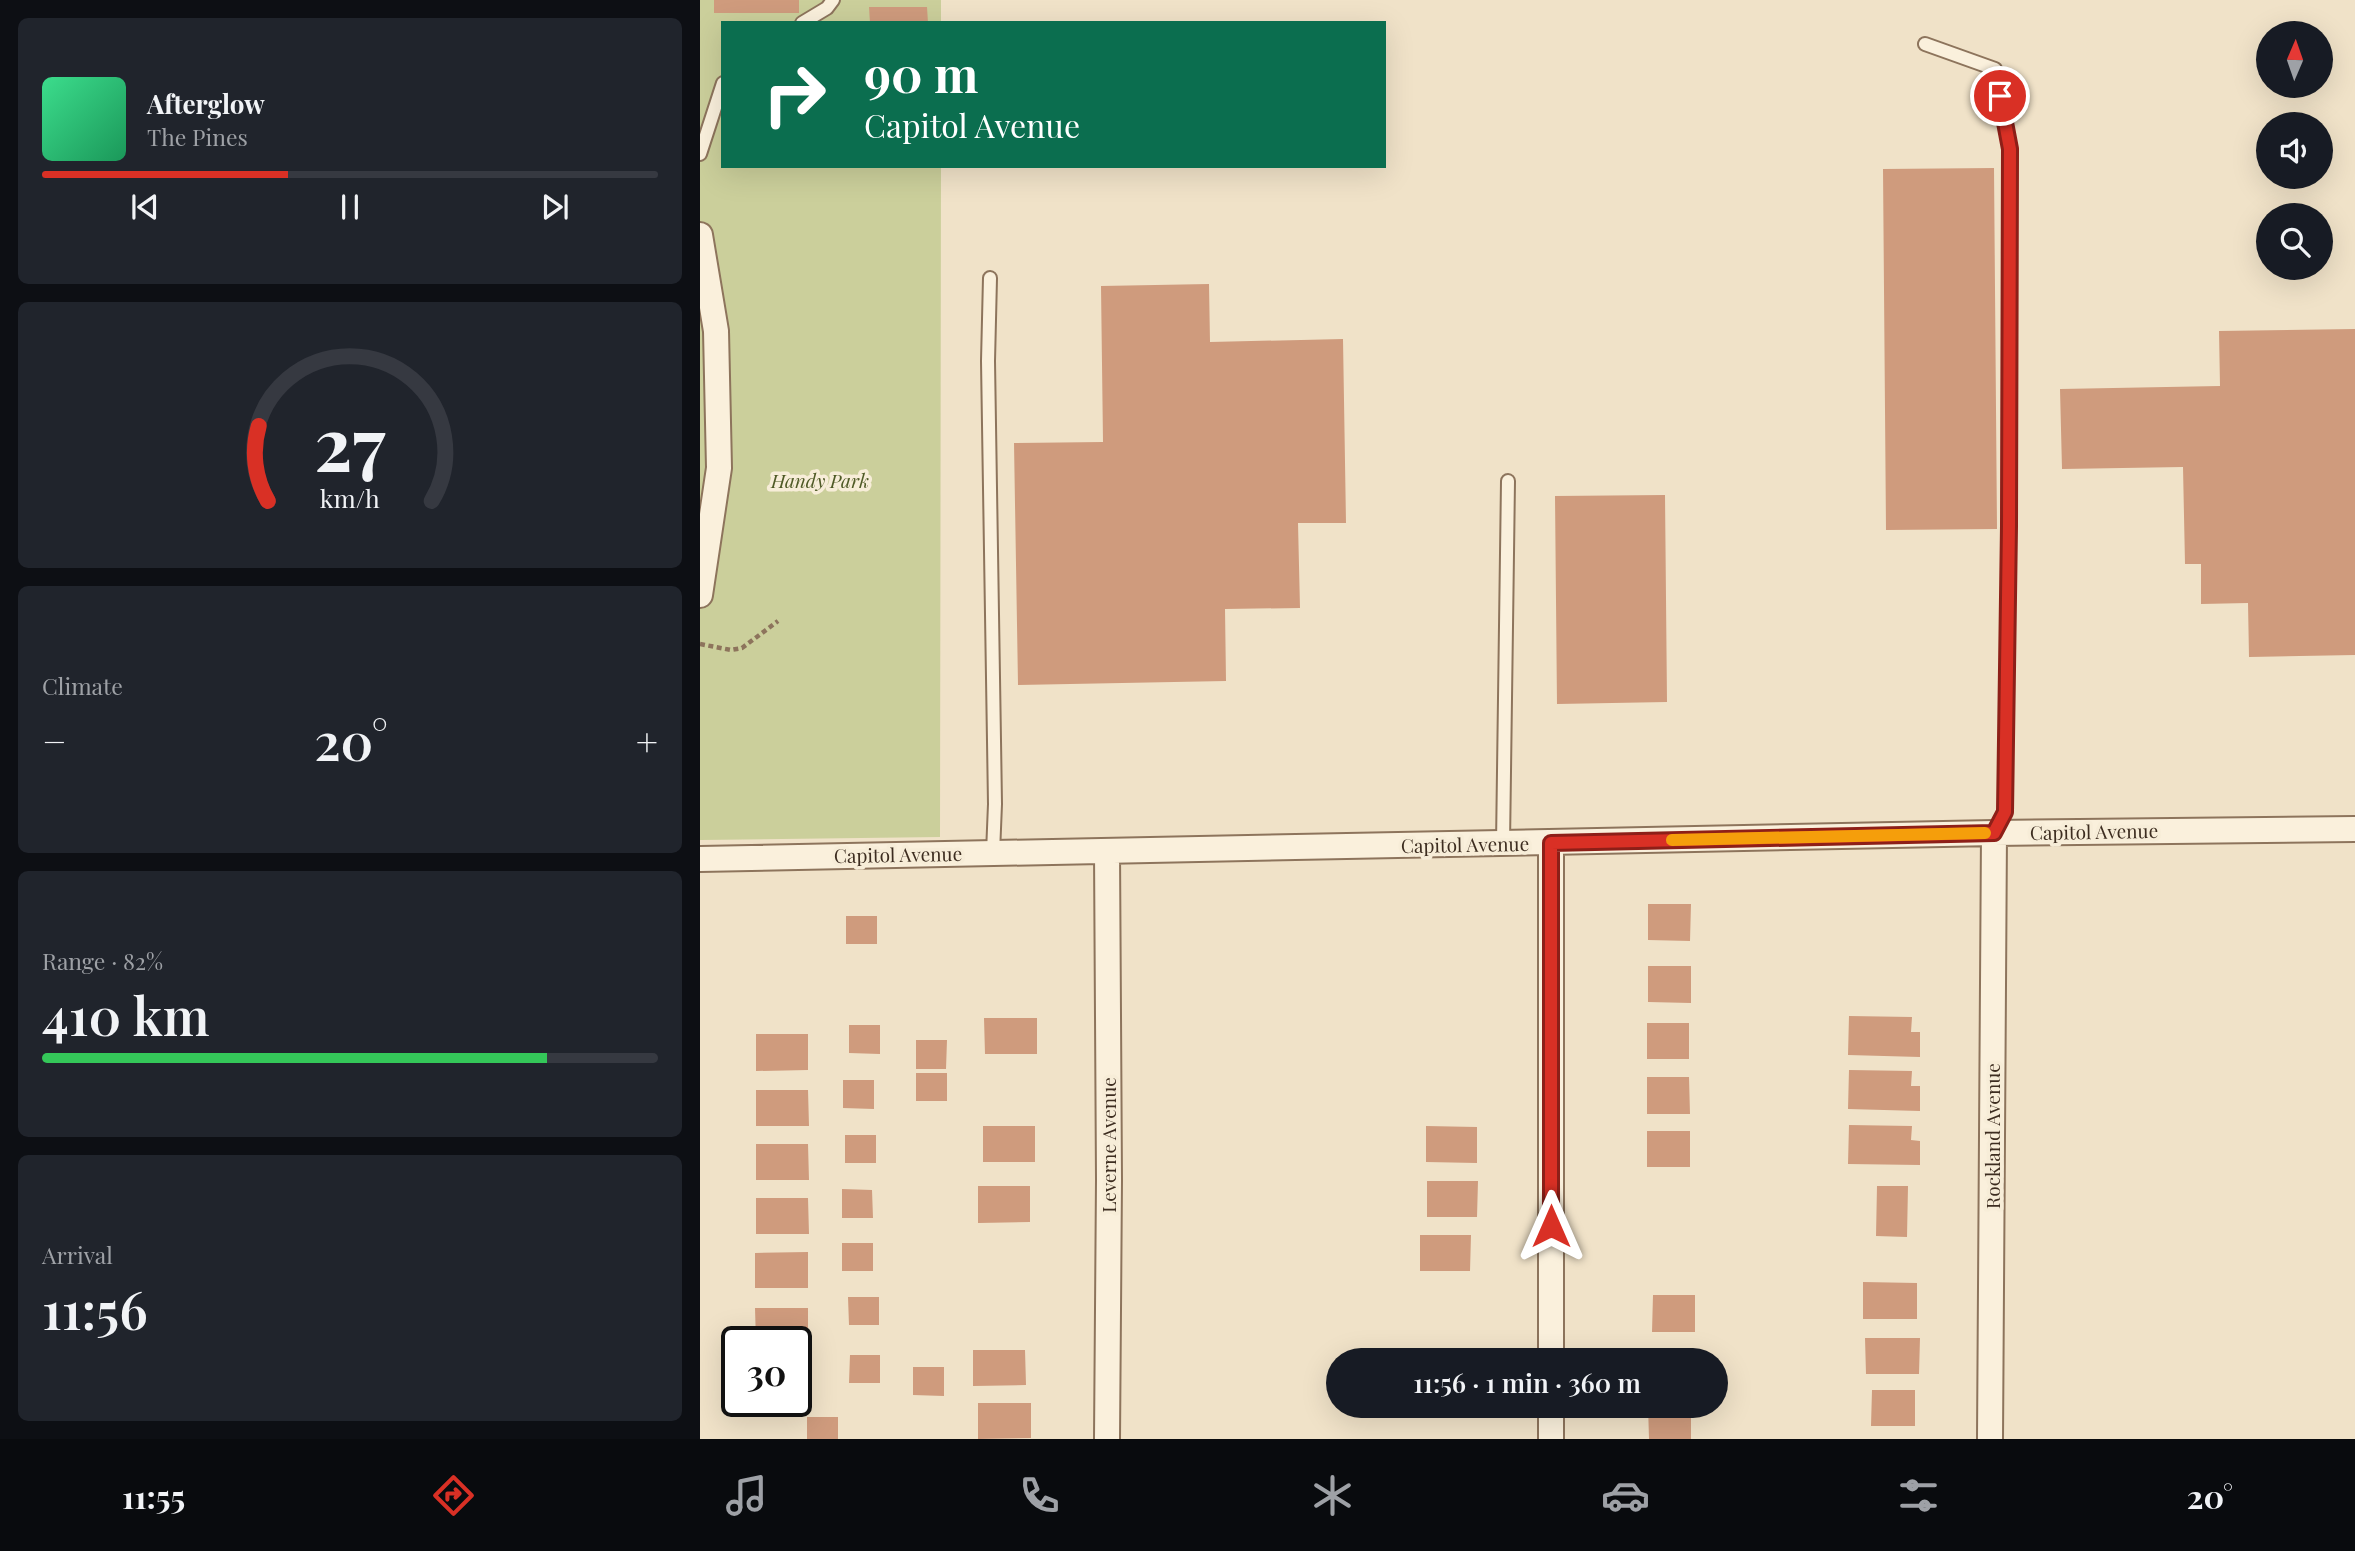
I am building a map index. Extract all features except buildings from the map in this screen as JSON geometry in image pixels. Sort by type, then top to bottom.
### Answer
[{"type":"street","points":[[700,235],[716,331],[719,468],[700,595]]},
{"type":"street","name":"Capitol Avenue","points":[[700,859],[1994,833],[2355,829]]},
{"type":"street","name":"Rockland Avenue","points":[[1990,1439],[1994,833]]},
{"type":"street","points":[[1551,843],[1551,1348]]},
{"type":"street","name":"Leverne Avenue","points":[[1107,850],[1107,1439]]},
{"type":"street","points":[[1550,1439],[1551,1418]]},
{"type":"lane","points":[[806,21],[827,8],[833,0]]},
{"type":"lane","points":[[1925,44],[1995,69],[2010,149],[2005,812],[1994,833]]},
{"type":"lane","points":[[700,154],[721,89]]},
{"type":"lane","points":[[990,278],[988,361],[995,804],[993,853]]},
{"type":"lane","points":[[1503,844],[1508,481]]},
{"type":"path","points":[[700,644],[731,650],[742,648],[778,621]]},
{"type":"green space","name":"Handy Park","points":[[700,0],[941,0],[941,21],[721,21],[721,168],[941,168],[940,837],[700,840]]},
{"type":"slow traffic","points":[[1672,840],[1985,833]]},
{"type":"route","points":[[1551,1226],[1551,843],[1994,833],[2005,812],[2010,149],[2000,96]]}]
